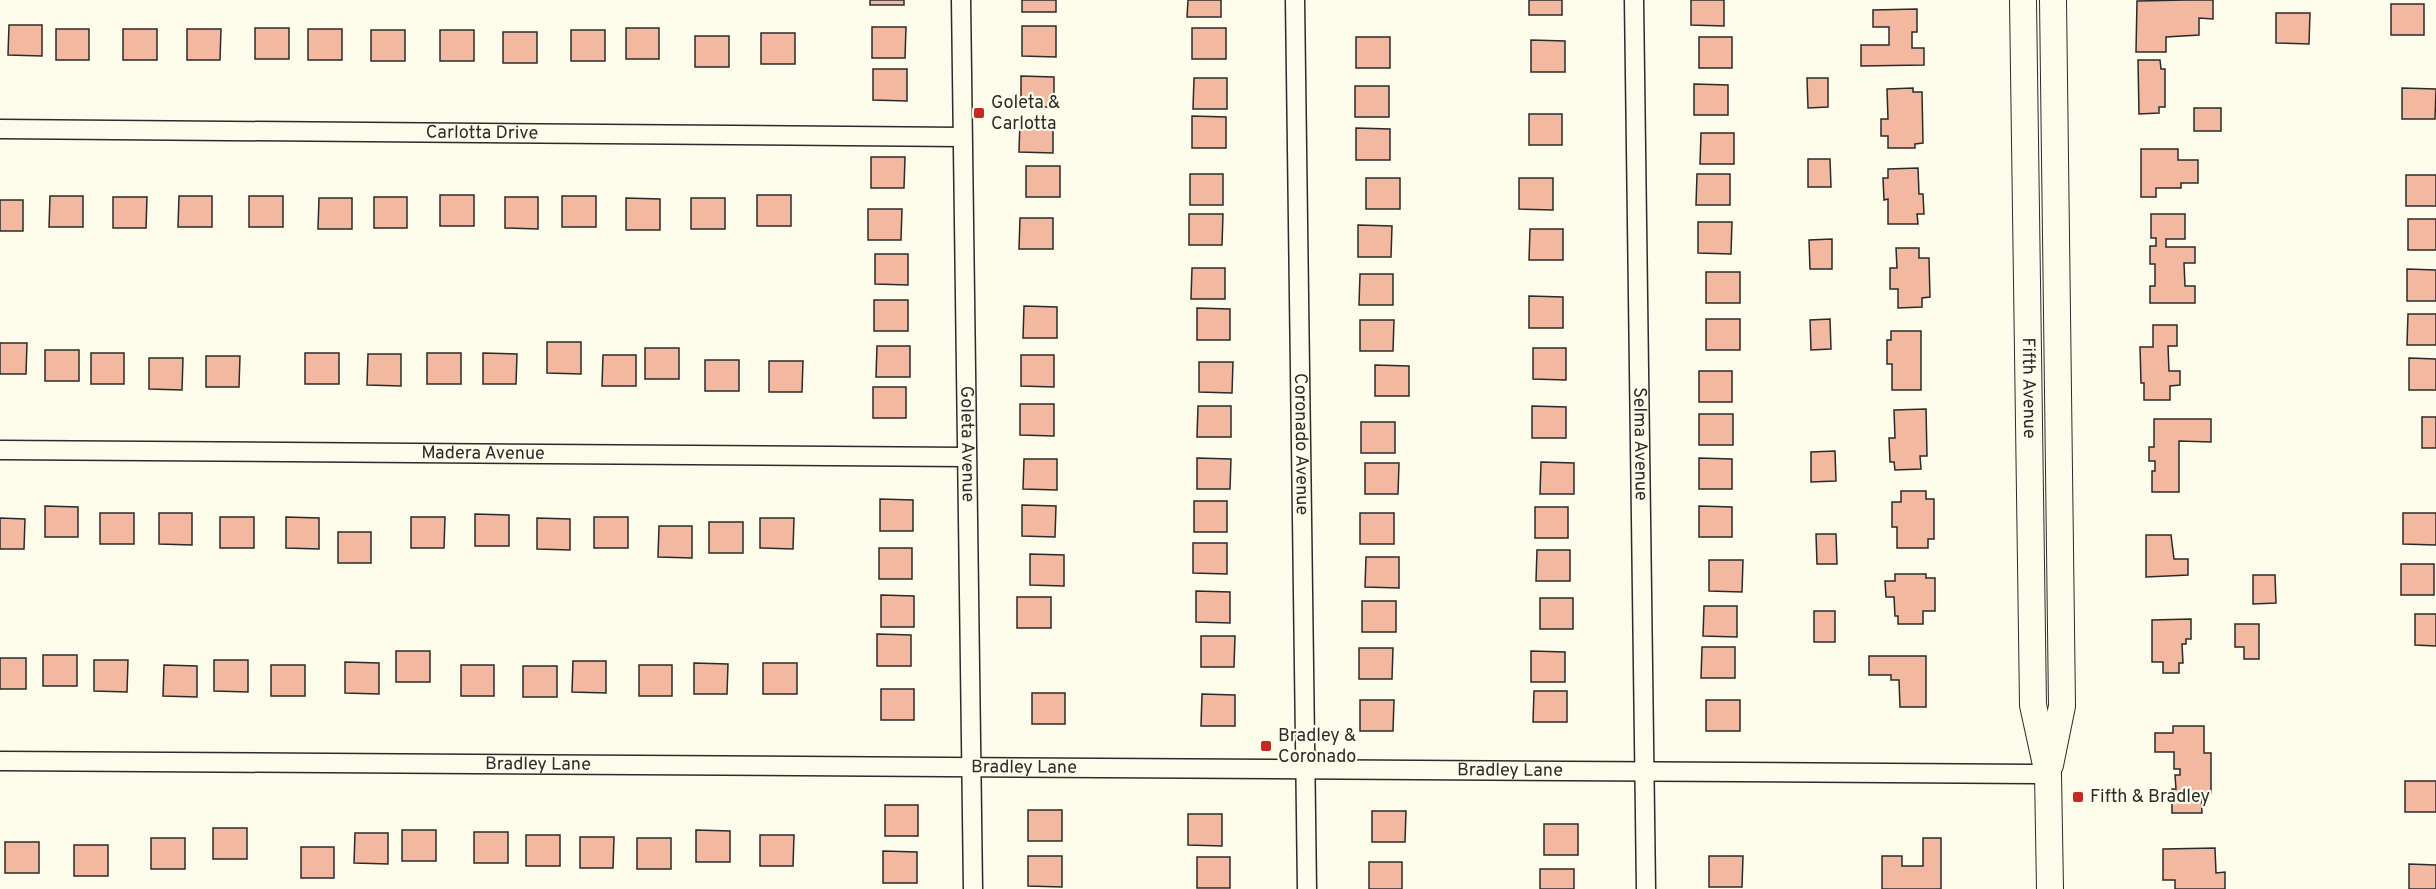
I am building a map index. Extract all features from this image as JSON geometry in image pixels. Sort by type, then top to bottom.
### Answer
[{"type":"street","name":"Goleta Avenue","points":[[961,0],[973,889]]},
{"type":"street","name":"Coronado Avenue","points":[[1295,0],[1307,889]]},
{"type":"street","name":"Selma Avenue","points":[[1634,0],[1646,889]]},
{"type":"street","name":"Fifth Avenue","points":[[2024,0],[2034,705],[2048,774],[2050,889]]},
{"type":"street","name":"Fifth Avenue","points":[[2048,774],[2062,706],[2053,0]]},
{"type":"street","name":"Carlotta Drive","points":[[0,129],[962,137]]},
{"type":"street","name":"Madera Avenue","points":[[0,450],[966,457]]},
{"type":"street","name":"Bradley Lane","points":[[0,761],[2048,774]]},
{"type":"building","points":[[870,0],[904,0],[904,5],[870,5]]},
{"type":"building","points":[[1022,0],[1056,0],[1056,12],[1022,12]]},
{"type":"building","points":[[1188,0],[1221,0],[1221,17],[1187,17]]},
{"type":"building","points":[[1529,0],[1562,0],[1562,15],[1529,15]]},
{"type":"building","points":[[1691,0],[1724,0],[1724,26],[1691,25]]},
{"type":"building","points":[[2213,0],[2213,19],[2199,18],[2199,35],[2166,37],[2166,52],[2136,52],[2137,1]]},
{"type":"building","points":[[2391,4],[2424,4],[2424,35],[2391,35]]},
{"type":"building","points":[[1917,9],[1917,32],[1912,32],[1912,48],[1924,48],[1924,65],[1861,66],[1861,45],[1889,45],[1889,27],[1873,27],[1873,10]]},
{"type":"building","points":[[2276,13],[2310,13],[2309,44],[2276,43]]},
{"type":"building","points":[[9,25],[42,25],[42,56],[8,55]]},
{"type":"building","points":[[1022,26],[1056,26],[1056,57],[1022,56]]},
{"type":"building","points":[[872,27],[906,27],[905,58],[872,58]]},
{"type":"building","points":[[255,28],[289,28],[289,59],[255,59]]},
{"type":"building","points":[[626,28],[659,28],[659,59],[626,59]]},
{"type":"building","points":[[1192,28],[1226,28],[1226,59],[1192,59]]},
{"type":"building","points":[[56,29],[89,29],[89,60],[56,60]]},
{"type":"building","points":[[123,29],[157,29],[157,60],[123,60]]},
{"type":"building","points":[[187,29],[221,29],[220,60],[187,60]]},
{"type":"building","points":[[308,29],[342,29],[342,60],[308,60]]},
{"type":"building","points":[[371,30],[405,30],[405,61],[371,61]]},
{"type":"building","points":[[440,30],[474,30],[474,61],[440,61]]},
{"type":"building","points":[[571,30],[605,30],[605,61],[571,61]]},
{"type":"building","points":[[503,32],[537,32],[537,63],[503,63]]},
{"type":"building","points":[[761,33],[795,33],[795,64],[761,64]]},
{"type":"building","points":[[695,36],[729,36],[729,67],[695,67]]},
{"type":"building","points":[[1356,37],[1390,37],[1390,68],[1356,68]]},
{"type":"building","points":[[1699,37],[1732,37],[1732,68],[1699,68]]},
{"type":"building","points":[[1531,40],[1565,41],[1565,72],[1531,72]]},
{"type":"building","points":[[2138,60],[2160,60],[2161,69],[2165,69],[2165,107],[2159,107],[2159,113],[2139,114]]},
{"type":"building","points":[[873,69],[907,69],[907,101],[873,100]]},
{"type":"building","points":[[1021,76],[1054,77],[1054,107],[1021,107]]},
{"type":"building","points":[[1194,78],[1227,78],[1227,109],[1193,109]]},
{"type":"building","points":[[1807,78],[1828,78],[1828,107],[1808,108]]},
{"type":"building","points":[[1694,84],[1728,85],[1728,115],[1694,115]]},
{"type":"building","points":[[1355,86],[1389,86],[1389,117],[1355,117]]},
{"type":"building","points":[[1913,88],[1913,92],[1922,92],[1923,143],[1915,144],[1915,148],[1888,148],[1888,136],[1881,136],[1881,119],[1888,119],[1887,89]]},
{"type":"building","points":[[2402,88],[2436,89],[2435,119],[2402,119]]},
{"type":"building","points":[[2194,108],[2221,108],[2221,131],[2194,131]]},
{"type":"building","points":[[1529,114],[1562,114],[1562,145],[1529,145]]},
{"type":"building","points":[[1192,116],[1226,117],[1226,148],[1192,148]]},
{"type":"building","points":[[1020,121],[1053,122],[1053,153],[1019,152]]},
{"type":"building","points":[[1356,128],[1390,129],[1390,160],[1356,160]]},
{"type":"building","points":[[1701,133],[1734,133],[1734,164],[1700,164]]},
{"type":"building","points":[[2141,149],[2178,149],[2178,160],[2198,160],[2198,183],[2181,183],[2181,188],[2156,188],[2156,197],[2141,197]]},
{"type":"building","points":[[871,157],[905,157],[904,188],[871,188]]},
{"type":"building","points":[[1808,159],[1830,159],[1831,187],[1808,187]]},
{"type":"building","points":[[1026,166],[1060,166],[1060,197],[1026,197]]},
{"type":"building","points":[[1918,168],[1919,194],[1923,194],[1924,214],[1917,214],[1918,224],[1888,224],[1888,199],[1884,200],[1883,178],[1888,178],[1888,169]]},
{"type":"building","points":[[1190,174],[1223,174],[1223,205],[1190,205]]},
{"type":"building","points":[[1697,174],[1730,174],[1730,205],[1696,205]]},
{"type":"building","points":[[2406,175],[2436,175],[2436,206],[2406,206]]},
{"type":"building","points":[[1366,178],[1400,178],[1400,209],[1366,209]]},
{"type":"building","points":[[1519,178],[1553,178],[1553,210],[1519,209]]},
{"type":"building","points":[[440,195],[474,195],[474,226],[440,226]]},
{"type":"building","points":[[757,195],[791,195],[791,226],[757,226]]},
{"type":"building","points":[[50,196],[83,196],[83,227],[49,227]]},
{"type":"building","points":[[179,196],[212,196],[212,227],[178,227]]},
{"type":"building","points":[[249,196],[283,196],[283,227],[249,227]]},
{"type":"building","points":[[562,196],[596,196],[596,227],[562,227]]},
{"type":"building","points":[[113,197],[147,197],[146,228],[113,228]]},
{"type":"building","points":[[374,197],[407,197],[407,228],[374,228]]},
{"type":"building","points":[[505,197],[538,197],[538,229],[505,228]]},
{"type":"building","points":[[319,198],[352,198],[352,229],[318,229]]},
{"type":"building","points":[[626,198],[660,199],[660,230],[626,230]]},
{"type":"building","points":[[691,198],[725,198],[725,229],[691,229]]},
{"type":"building","points":[[0,200],[23,200],[23,231],[0,231]]},
{"type":"building","points":[[868,209],[902,209],[901,240],[868,240]]},
{"type":"building","points":[[1189,214],[1223,214],[1222,245],[1189,245]]},
{"type":"building","points":[[2151,214],[2185,214],[2185,239],[2166,239],[2166,247],[2195,247],[2195,263],[2184,263],[2185,286],[2195,286],[2195,303],[2150,303],[2150,286],[2155,286],[2155,264],[2150,264],[2150,246],[2156,246],[2156,238],[2151,238]]},
{"type":"building","points":[[1020,218],[1053,218],[1053,249],[1019,249]]},
{"type":"building","points":[[2408,219],[2436,219],[2436,250],[2408,250]]},
{"type":"building","points":[[1698,222],[1732,222],[1731,254],[1698,253]]},
{"type":"building","points":[[1358,225],[1392,226],[1391,257],[1358,257]]},
{"type":"building","points":[[1530,229],[1563,229],[1563,260],[1529,260]]},
{"type":"building","points":[[1832,239],[1832,269],[1810,269],[1809,240]]},
{"type":"building","points":[[1896,248],[1919,248],[1919,258],[1929,258],[1930,297],[1922,298],[1922,307],[1898,308],[1898,289],[1890,289],[1890,268],[1897,268]]},
{"type":"building","points":[[875,254],[908,254],[908,285],[875,284]]},
{"type":"building","points":[[1192,268],[1225,268],[1225,299],[1191,299]]},
{"type":"building","points":[[2407,269],[2436,270],[2436,301],[2407,301]]},
{"type":"building","points":[[1706,272],[1740,272],[1740,303],[1706,303]]},
{"type":"building","points":[[1360,274],[1393,274],[1393,305],[1359,305]]},
{"type":"building","points":[[1529,296],[1563,297],[1563,328],[1529,328]]},
{"type":"building","points":[[874,300],[908,300],[908,331],[874,331]]},
{"type":"building","points":[[1024,306],[1057,307],[1057,338],[1023,338]]},
{"type":"building","points":[[1197,308],[1230,309],[1230,340],[1197,340]]},
{"type":"building","points":[[2408,314],[2436,314],[2436,345],[2407,345]]},
{"type":"building","points":[[1706,319],[1740,319],[1740,350],[1706,350]]},
{"type":"building","points":[[1830,319],[1831,349],[1811,350],[1810,320]]},
{"type":"building","points":[[1360,320],[1394,320],[1393,351],[1360,351]]},
{"type":"building","points":[[2153,325],[2177,325],[2177,346],[2168,346],[2169,371],[2180,371],[2180,385],[2170,386],[2170,400],[2144,400],[2140,347],[2153,347]]},
{"type":"building","points":[[1891,331],[1921,331],[1921,390],[1892,390],[1892,364],[1887,364],[1887,340],[1891,340]]},
{"type":"building","points":[[547,342],[581,342],[581,374],[547,373]]},
{"type":"building","points":[[0,343],[27,343],[26,374],[0,374]]},
{"type":"building","points":[[877,346],[910,346],[910,377],[876,377]]},
{"type":"building","points":[[645,348],[679,348],[679,379],[645,379]]},
{"type":"building","points":[[1533,348],[1566,348],[1566,380],[1533,379]]},
{"type":"building","points":[[45,350],[79,350],[79,381],[45,381]]},
{"type":"building","points":[[91,353],[124,353],[124,384],[91,384]]},
{"type":"building","points":[[305,353],[339,353],[339,384],[305,384]]},
{"type":"building","points":[[427,353],[461,353],[461,384],[427,384]]},
{"type":"building","points":[[483,353],[517,354],[516,384],[483,384]]},
{"type":"building","points":[[368,354],[401,354],[401,386],[367,385]]},
{"type":"building","points":[[603,355],[636,355],[636,386],[602,386]]},
{"type":"building","points":[[1021,355],[1054,355],[1054,387],[1021,386]]},
{"type":"building","points":[[206,356],[240,356],[239,387],[206,387]]},
{"type":"building","points":[[149,358],[183,358],[182,390],[149,389]]},
{"type":"building","points":[[2409,358],[2436,359],[2436,390],[2409,390]]},
{"type":"building","points":[[705,360],[739,360],[739,391],[705,391]]},
{"type":"building","points":[[769,361],[803,361],[802,392],[769,392]]},
{"type":"building","points":[[1199,362],[1233,362],[1232,393],[1199,392]]},
{"type":"building","points":[[1375,365],[1409,366],[1409,396],[1375,396]]},
{"type":"building","points":[[1699,371],[1732,371],[1732,402],[1699,402]]},
{"type":"building","points":[[873,387],[906,387],[906,418],[873,418]]},
{"type":"building","points":[[1020,404],[1054,404],[1054,436],[1020,435]]},
{"type":"building","points":[[1198,406],[1231,406],[1231,437],[1197,437]]},
{"type":"building","points":[[1532,406],[1566,407],[1566,438],[1532,438]]},
{"type":"building","points":[[1926,409],[1927,456],[1920,456],[1921,469],[1895,470],[1894,462],[1890,462],[1889,438],[1895,438],[1894,410]]},
{"type":"building","points":[[1699,414],[1733,414],[1733,445],[1699,445]]},
{"type":"building","points":[[2422,417],[2436,417],[2436,448],[2422,448]]},
{"type":"building","points":[[2154,419],[2211,419],[2211,442],[2179,441],[2179,492],[2152,492],[2152,471],[2155,471],[2155,461],[2149,461],[2149,447],[2154,447]]},
{"type":"building","points":[[1361,422],[1395,422],[1395,453],[1361,453]]},
{"type":"building","points":[[1835,451],[1836,481],[1811,482],[1811,452]]},
{"type":"building","points":[[1197,458],[1231,459],[1230,489],[1197,489]]},
{"type":"building","points":[[1699,458],[1732,459],[1732,489],[1699,489]]},
{"type":"building","points":[[1024,459],[1057,459],[1057,490],[1023,489]]},
{"type":"building","points":[[1541,462],[1574,463],[1574,494],[1540,494]]},
{"type":"building","points":[[1365,463],[1399,463],[1398,494],[1365,494]]},
{"type":"building","points":[[1901,491],[1926,491],[1926,499],[1934,499],[1934,539],[1928,539],[1928,548],[1897,548],[1897,527],[1892,527],[1892,502],[1901,502]]},
{"type":"building","points":[[880,499],[913,500],[913,531],[880,531]]},
{"type":"building","points":[[1194,501],[1227,501],[1227,532],[1194,532]]},
{"type":"building","points":[[1022,505],[1056,506],[1055,537],[1022,536]]},
{"type":"building","points":[[45,506],[78,507],[78,537],[45,537]]},
{"type":"building","points":[[1699,506],[1732,507],[1732,537],[1699,537]]},
{"type":"building","points":[[1535,507],[1568,507],[1568,538],[1535,538]]},
{"type":"building","points":[[100,513],[134,513],[134,544],[100,544]]},
{"type":"building","points":[[159,513],[192,513],[192,545],[159,544]]},
{"type":"building","points":[[1360,513],[1394,513],[1394,544],[1360,544]]},
{"type":"building","points":[[2403,513],[2436,513],[2436,545],[2403,544]]},
{"type":"building","points":[[475,514],[509,515],[509,546],[475,546]]},
{"type":"building","points":[[220,517],[254,517],[254,548],[220,548]]},
{"type":"building","points":[[286,517],[319,518],[319,549],[286,548]]},
{"type":"building","points":[[411,517],[445,517],[444,548],[411,548]]},
{"type":"building","points":[[594,517],[628,517],[628,548],[594,548]]},
{"type":"building","points":[[0,518],[25,519],[24,549],[0,549]]},
{"type":"building","points":[[537,518],[570,519],[570,550],[537,549]]},
{"type":"building","points":[[760,518],[794,518],[793,549],[760,548]]},
{"type":"building","points":[[709,522],[743,522],[743,553],[709,553]]},
{"type":"building","points":[[659,526],[692,526],[692,558],[658,557]]},
{"type":"building","points":[[338,532],[371,532],[371,563],[338,563]]},
{"type":"building","points":[[1816,534],[1836,534],[1837,564],[1817,564]]},
{"type":"building","points":[[2146,535],[2171,535],[2174,559],[2188,559],[2188,575],[2146,577]]},
{"type":"building","points":[[1193,543],[1227,543],[1227,574],[1193,573]]},
{"type":"building","points":[[879,548],[912,548],[912,579],[879,579]]},
{"type":"building","points":[[1537,550],[1570,550],[1570,581],[1536,581]]},
{"type":"building","points":[[1030,554],[1064,555],[1064,586],[1030,585]]},
{"type":"building","points":[[1366,557],[1399,557],[1399,588],[1365,587]]},
{"type":"building","points":[[1709,560],[1743,560],[1742,592],[1709,591]]},
{"type":"building","points":[[2401,564],[2434,564],[2434,595],[2401,595]]},
{"type":"building","points":[[1895,574],[1926,574],[1926,578],[1935,578],[1935,611],[1923,611],[1923,624],[1898,624],[1894,597],[1886,597],[1885,581],[1895,581]]},
{"type":"building","points":[[2253,575],[2275,575],[2276,603],[2253,604]]},
{"type":"building","points":[[1196,591],[1230,592],[1230,623],[1196,622]]},
{"type":"building","points":[[881,595],[914,596],[914,627],[881,627]]},
{"type":"building","points":[[1017,597],[1051,597],[1051,628],[1017,628]]},
{"type":"building","points":[[1540,598],[1573,598],[1573,629],[1540,629]]},
{"type":"building","points":[[1362,601],[1396,601],[1396,632],[1362,632]]},
{"type":"building","points":[[1704,606],[1737,606],[1737,637],[1703,636]]},
{"type":"building","points":[[1814,611],[1835,611],[1835,642],[1814,642]]},
{"type":"building","points":[[2415,614],[2436,614],[2436,646],[2415,645]]},
{"type":"building","points":[[2191,619],[2191,639],[2186,639],[2186,644],[2182,644],[2183,663],[2179,663],[2179,673],[2163,673],[2163,662],[2152,662],[2152,620]]},
{"type":"building","points":[[2235,624],[2259,624],[2259,659],[2244,659],[2244,647],[2235,647]]},
{"type":"building","points":[[877,634],[911,635],[911,666],[877,666]]},
{"type":"building","points":[[1201,636],[1235,636],[1234,667],[1201,667]]},
{"type":"building","points":[[1702,647],[1735,647],[1735,678],[1701,678]]},
{"type":"building","points":[[1359,648],[1393,648],[1392,679],[1359,679]]},
{"type":"building","points":[[396,651],[430,651],[430,682],[396,682]]},
{"type":"building","points":[[1531,651],[1565,652],[1565,682],[1531,682]]},
{"type":"building","points":[[43,655],[77,655],[77,686],[43,686]]},
{"type":"building","points":[[1869,656],[1926,656],[1926,707],[1900,707],[1899,680],[1891,680],[1891,675],[1869,675]]},
{"type":"building","points":[[0,658],[26,658],[26,689],[0,689]]},
{"type":"building","points":[[94,660],[128,660],[127,692],[94,691]]},
{"type":"building","points":[[214,660],[248,660],[248,692],[214,691]]},
{"type":"building","points":[[573,661],[606,661],[606,693],[572,692]]},
{"type":"building","points":[[345,662],[379,663],[379,694],[345,693]]},
{"type":"building","points":[[694,663],[728,664],[727,694],[694,694]]},
{"type":"building","points":[[763,663],[797,663],[797,694],[763,694]]},
{"type":"building","points":[[164,665],[197,666],[197,697],[163,696]]},
{"type":"building","points":[[271,665],[305,665],[305,696],[271,696]]},
{"type":"building","points":[[461,665],[494,665],[494,696],[461,696]]},
{"type":"building","points":[[639,665],[672,665],[672,696],[639,696]]},
{"type":"building","points":[[523,666],[557,666],[557,697],[523,697]]},
{"type":"building","points":[[881,689],[914,689],[914,720],[881,720]]},
{"type":"building","points":[[1534,691],[1567,691],[1567,722],[1533,722]]},
{"type":"building","points":[[1032,693],[1065,693],[1065,724],[1032,724]]},
{"type":"building","points":[[1202,694],[1235,695],[1235,726],[1201,726]]},
{"type":"building","points":[[1360,700],[1394,700],[1393,731],[1360,731]]},
{"type":"building","points":[[1706,700],[1740,700],[1740,731],[1706,731]]},
{"type":"building","points":[[2173,726],[2204,726],[2204,753],[2211,753],[2211,793],[2201,793],[2202,813],[2172,813],[2172,789],[2176,789],[2175,775],[2180,775],[2180,769],[2174,769],[2174,752],[2155,752],[2155,733],[2173,733]]},
{"type":"building","points":[[2405,781],[2436,781],[2436,812],[2405,812]]},
{"type":"building","points":[[885,805],[918,805],[918,836],[885,836]]},
{"type":"building","points":[[1028,810],[1062,810],[1062,841],[1028,841]]},
{"type":"building","points":[[1372,811],[1406,811],[1405,842],[1372,842]]},
{"type":"building","points":[[1188,814],[1222,814],[1222,846],[1188,845]]},
{"type":"building","points":[[1544,824],[1578,824],[1578,855],[1544,855]]},
{"type":"building","points":[[213,828],[247,828],[247,859],[213,859]]},
{"type":"building","points":[[402,830],[436,830],[436,861],[402,861]]},
{"type":"building","points":[[696,830],[730,831],[730,862],[696,862]]},
{"type":"building","points":[[474,832],[508,832],[508,863],[474,863]]},
{"type":"building","points":[[355,833],[388,833],[388,864],[354,863]]},
{"type":"building","points":[[526,835],[560,835],[560,866],[526,866]]},
{"type":"building","points":[[760,835],[794,835],[793,866],[760,866]]},
{"type":"building","points":[[580,837],[614,837],[613,868],[580,868]]},
{"type":"building","points":[[151,838],[185,838],[185,869],[151,869]]},
{"type":"building","points":[[637,838],[671,838],[671,869],[637,869]]},
{"type":"building","points":[[1923,838],[1941,838],[1941,889],[1882,889],[1882,856],[1902,856],[1902,866],[1923,866]]},
{"type":"building","points":[[5,842],[39,842],[39,873],[5,873]]},
{"type":"building","points":[[74,845],[108,845],[108,876],[74,876]]},
{"type":"building","points":[[301,847],[334,847],[334,878],[301,878]]},
{"type":"building","points":[[2215,848],[2216,873],[2225,872],[2225,889],[2175,889],[2175,880],[2163,880],[2163,849]]},
{"type":"building","points":[[883,851],[917,852],[917,883],[883,883]]},
{"type":"building","points":[[1028,856],[1062,856],[1062,887],[1028,886]]},
{"type":"building","points":[[1709,856],[1743,856],[1742,887],[1709,887]]},
{"type":"building","points":[[1197,857],[1230,857],[1230,888],[1197,888]]},
{"type":"building","points":[[1369,862],[1402,862],[1402,889],[1369,889]]},
{"type":"building","points":[[2409,864],[2436,865],[2436,889],[2409,889]]},
{"type":"building","points":[[1540,869],[1574,869],[1574,889],[1540,889]]},
{"type":"place","name":"Goleta & Carlotta","points":[[979,113]]},
{"type":"place","name":"Bradley & Coronado","points":[[1266,746]]},
{"type":"place","name":"Fifth & Bradley","points":[[2078,797]]}]
